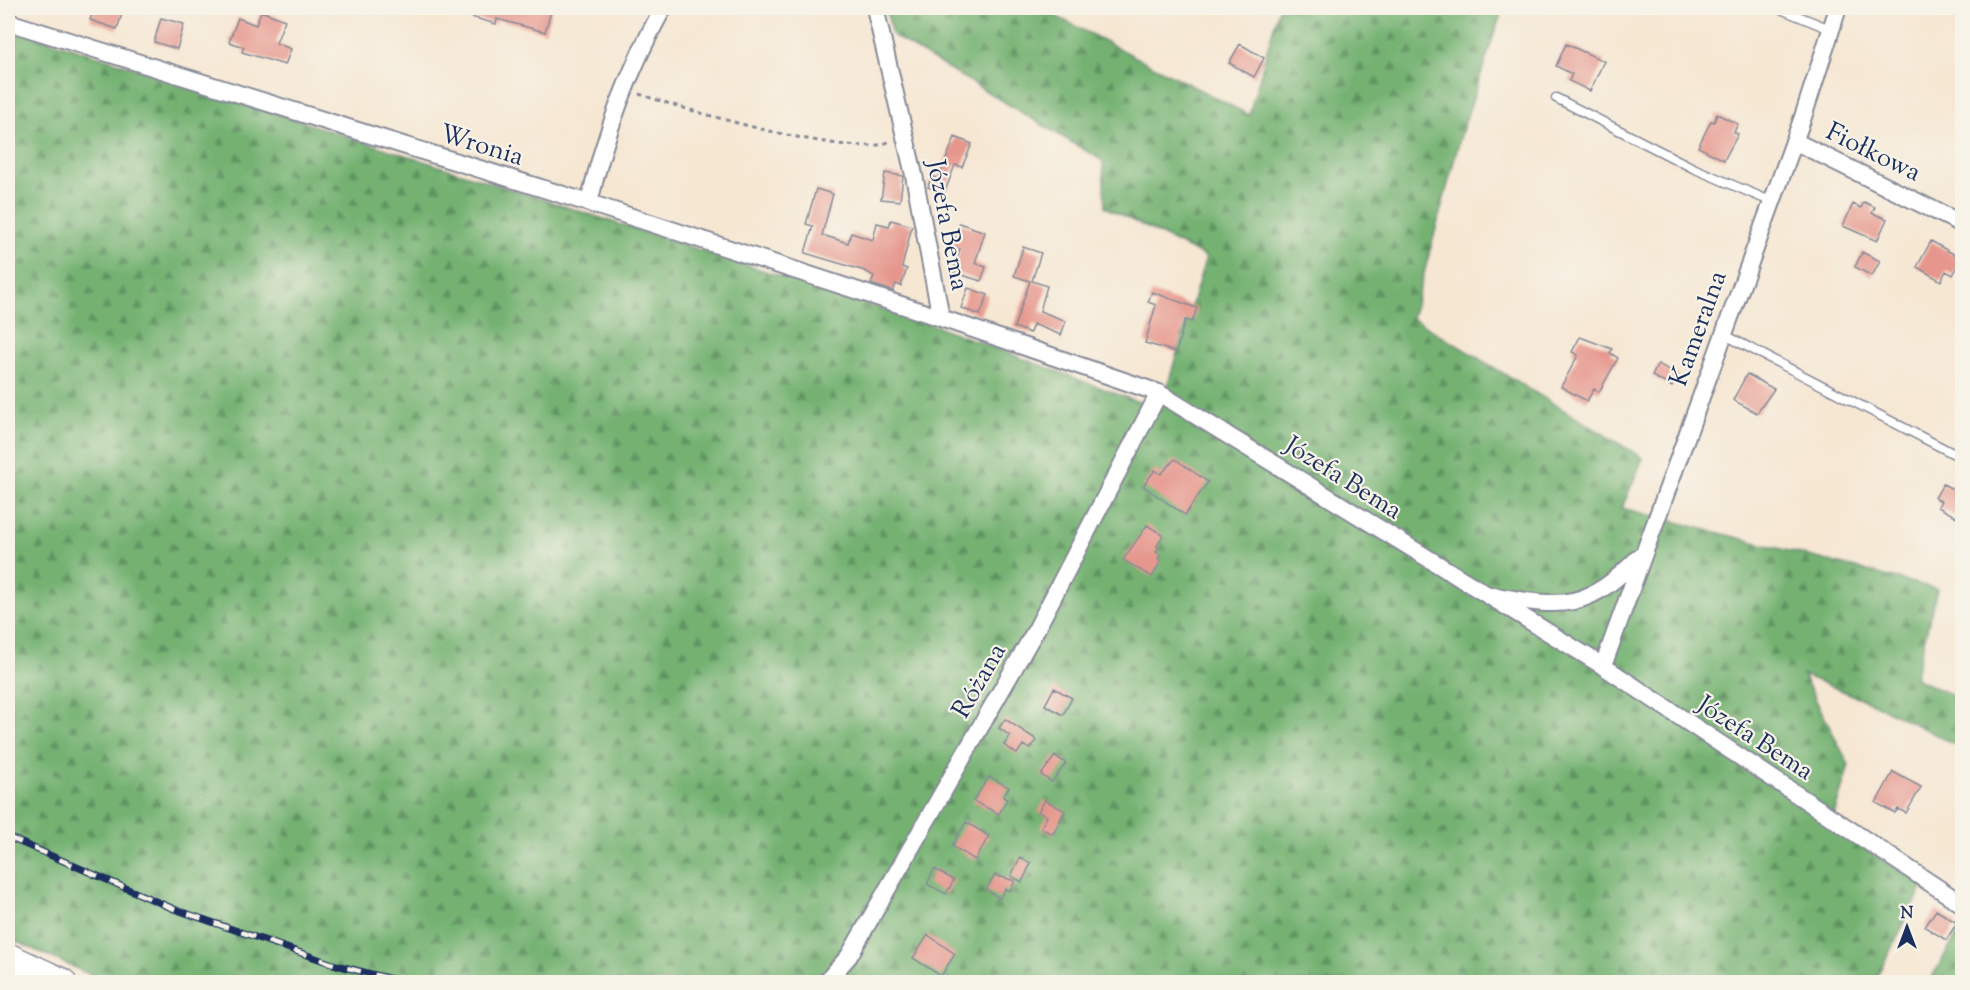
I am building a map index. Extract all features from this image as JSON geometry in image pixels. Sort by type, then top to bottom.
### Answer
[{"type":"main road","points":[[8,957],[62,982]]},
{"type":"street","points":[[589,203],[597,168],[626,90],[663,8]]},
{"type":"street","name":"Józefa Bema","points":[[875,8],[904,129],[941,318],[1159,393],[1603,666],[1962,904]]},
{"type":"street","name":"Kameralna","points":[[1603,666],[1770,201],[1794,141],[1838,8]]},
{"type":"street","name":"Wronia","points":[[8,22],[589,203],[941,318]]},
{"type":"street","name":"Fiołkowa","points":[[1794,141],[1962,224]]},
{"type":"street","name":"Różana","points":[[826,982],[849,956],[1037,628],[1159,393]]},
{"type":"street","points":[[1487,595],[1548,605],[1580,600],[1610,585],[1644,552]]},
{"type":"lane","points":[[1778,8],[1830,29]]},
{"type":"lane","points":[[1556,98],[1693,168],[1770,201]]},
{"type":"lane","points":[[1722,334],[1962,458]]},
{"type":"path","points":[[626,90],[687,110],[771,131],[857,147],[887,144],[904,129]]},
{"type":"green space","points":[[886,8],[1040,8],[1249,115],[1279,8],[1503,8],[1462,131],[1412,318],[1643,458],[1622,508],[1937,589],[1915,678],[1962,700],[1962,748],[1875,704],[1803,675],[1849,765],[1830,828],[1924,885],[1874,982],[107,982],[8,938],[8,27],[939,327],[1160,410],[1206,257],[1105,207],[1103,161],[892,35]]},
{"type":"green space","points":[[1962,926],[1962,982],[1929,982]]},
{"type":"building","points":[[94,8],[124,8],[117,29],[90,20]]},
{"type":"building","points":[[450,8],[552,8],[545,32],[497,19],[496,24],[450,11]]},
{"type":"building","points":[[261,11],[285,20],[276,43],[291,49],[285,65],[242,52],[244,47],[229,42],[238,18],[256,25]]},
{"type":"building","points":[[161,18],[184,24],[177,49],[154,42]]},
{"type":"building","points":[[1240,44],[1264,58],[1254,77],[1229,63]]},
{"type":"building","points":[[1566,44],[1604,61],[1590,91],[1569,81],[1572,74],[1556,66]]},
{"type":"building","points":[[1717,114],[1738,124],[1734,132],[1738,134],[1724,160],[1698,147]]},
{"type":"building","points":[[955,137],[972,144],[962,167],[955,165],[944,194],[928,187],[932,176],[938,179]]},
{"type":"building","points":[[885,173],[903,176],[900,201],[881,199]]},
{"type":"building","points":[[816,189],[833,194],[822,235],[848,243],[851,233],[873,240],[877,223],[889,226],[891,220],[912,226],[902,267],[907,269],[901,286],[896,284],[893,291],[871,284],[874,276],[865,271],[805,253],[813,226],[806,224]]},
{"type":"building","points":[[1864,202],[1875,207],[1872,213],[1887,219],[1877,241],[1843,226],[1853,204],[1861,208]]},
{"type":"building","points":[[959,223],[985,232],[975,263],[986,267],[981,281],[953,272],[960,249],[952,247]]},
{"type":"building","points":[[1931,241],[1962,259],[1953,275],[1946,271],[1941,281],[1917,267]]},
{"type":"building","points":[[1023,247],[1041,253],[1032,281],[1047,286],[1040,311],[1066,321],[1061,335],[1033,324],[1030,333],[1014,327],[1030,281],[1014,276]]},
{"type":"building","points":[[1862,252],[1880,261],[1872,276],[1855,267]]},
{"type":"building","points":[[968,288],[988,295],[980,315],[961,308]]},
{"type":"building","points":[[1152,292],[1197,308],[1192,322],[1185,320],[1176,352],[1145,343],[1156,305],[1148,302]]},
{"type":"building","points":[[1580,337],[1612,349],[1610,353],[1618,358],[1599,392],[1594,389],[1587,401],[1561,387],[1578,355],[1572,352]]},
{"type":"building","points":[[1658,364],[1678,375],[1672,387],[1652,376]]},
{"type":"building","points":[[1747,374],[1774,389],[1757,413],[1733,400]]},
{"type":"building","points":[[1175,459],[1208,482],[1185,515],[1143,486],[1155,470],[1161,474]]},
{"type":"building","points":[[1943,484],[1962,494],[1962,520],[1938,507],[1941,501],[1935,498]]},
{"type":"building","points":[[1147,525],[1163,535],[1156,552],[1161,555],[1158,559],[1161,561],[1152,577],[1123,560]]},
{"type":"building","points":[[1054,688],[1072,698],[1063,715],[1045,705]]},
{"type":"building","points":[[1005,719],[1037,740],[1030,749],[1023,745],[1017,754],[1004,745],[1010,736],[999,728]]},
{"type":"building","points":[[1055,756],[1066,763],[1052,782],[1041,775]]},
{"type":"building","points":[[1893,772],[1921,787],[1906,813],[1898,809],[1895,813],[1876,803]]},
{"type":"building","points":[[989,777],[1009,787],[1003,797],[1007,799],[999,814],[973,801]]},
{"type":"building","points":[[1045,800],[1065,811],[1053,834],[1041,828],[1047,816],[1038,812]]},
{"type":"building","points":[[966,822],[989,836],[975,860],[952,846]]},
{"type":"building","points":[[1020,858],[1031,863],[1022,882],[1011,876]]},
{"type":"building","points":[[934,869],[954,880],[946,894],[927,884]]},
{"type":"building","points":[[995,875],[1015,881],[1010,891],[1005,889],[1000,898],[986,890]]},
{"type":"building","points":[[1936,910],[1957,923],[1946,940],[1925,927]]},
{"type":"building","points":[[928,935],[955,954],[941,976],[913,958]]},
{"type":"railway","points":[[8,837],[174,909],[336,965],[403,982]]}]
